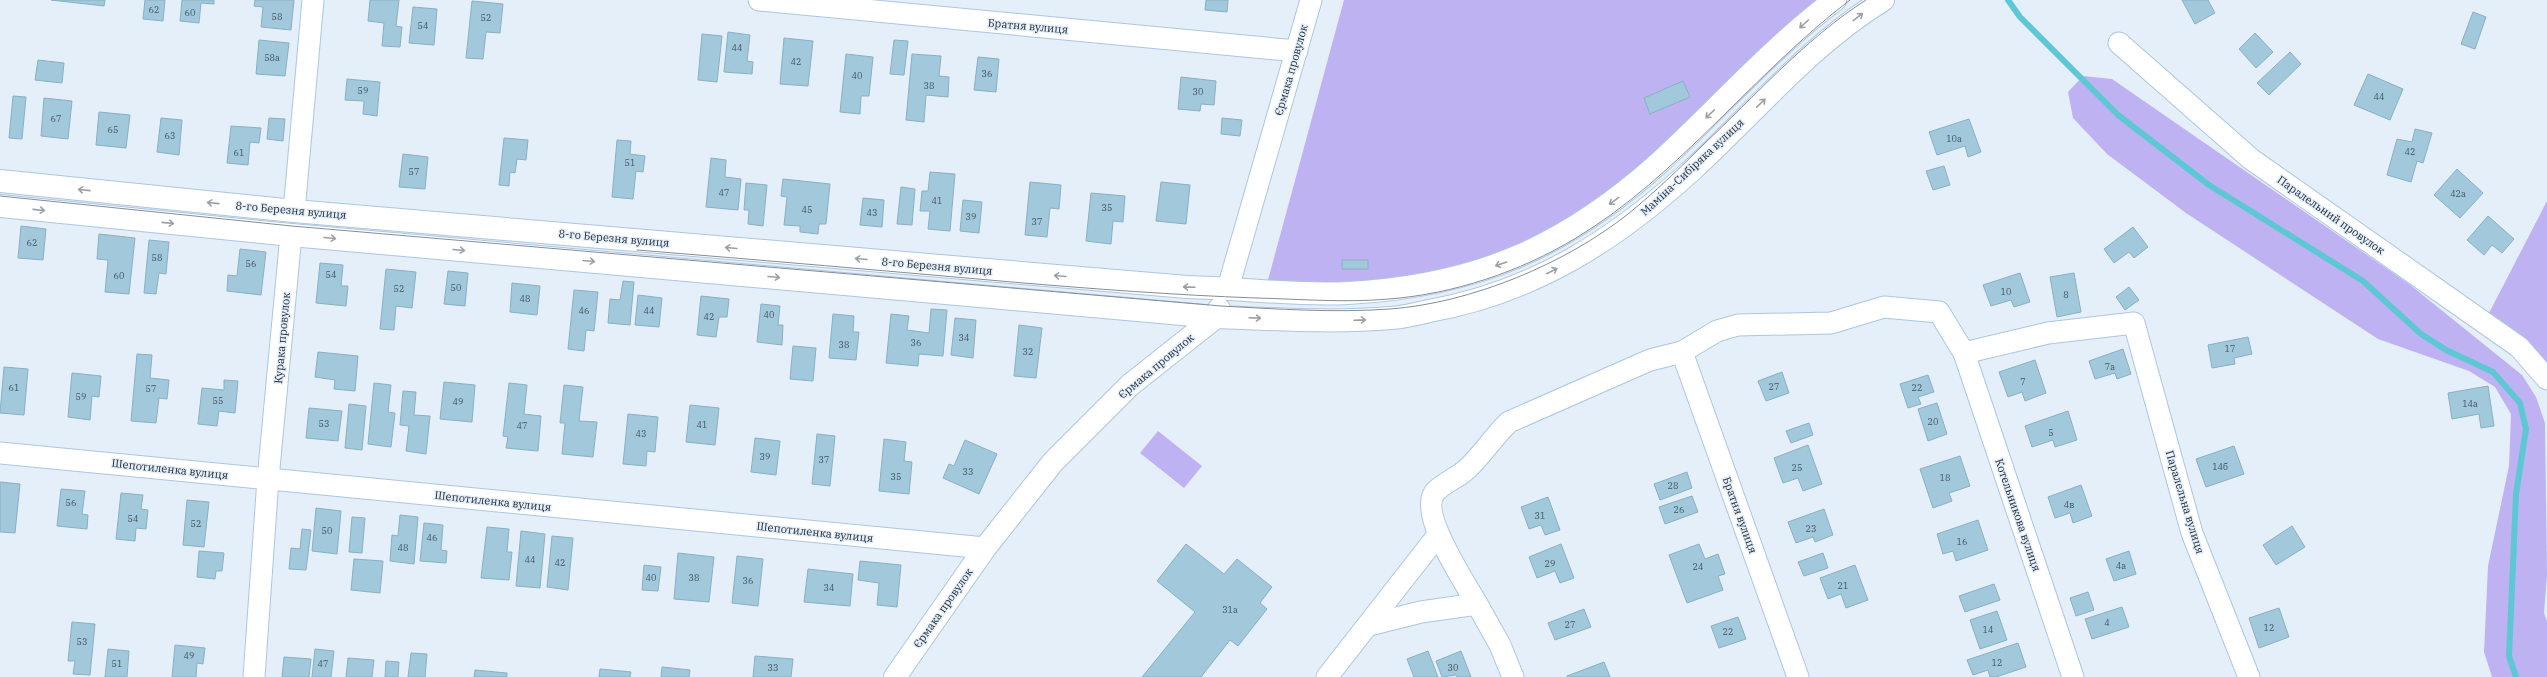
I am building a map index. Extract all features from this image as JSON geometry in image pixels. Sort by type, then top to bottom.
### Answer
[{"type":"main road","points":[[1228,288],[1324,293],[1389,289],[1456,279],[1521,256],[1570,231],[1616,200],[1660,162],[1807,21],[1835,0]]},
{"type":"main road","name":"Маміна-Сибіряка вулиця","points":[[1216,317],[1321,321],[1393,318],[1463,305],[1531,281],[1584,254],[1633,221],[1692,170],[1824,43],[1883,0]]},
{"type":"main road","name":"8-го Березня вулиця","points":[[0,182],[294,211],[1179,287],[1228,288]]},
{"type":"main road","points":[[0,206],[291,235],[1216,317]]},
{"type":"main road","name":"Курака провулок","points":[[291,235],[294,211]]},
{"type":"main road","name":"Єрмака провулок","points":[[895,677],[985,548],[1053,462],[1130,385],[1216,317],[1228,288]]},
{"type":"street","name":"Курака провулок","points":[[294,211],[313,0]]},
{"type":"street","name":"Братня вулиця","points":[[759,0],[1296,51]]},
{"type":"street","name":"Єрмака провулок","points":[[1228,288],[1311,0]]},
{"type":"street","name":"Паралельний провулок","points":[[2119,43],[2252,159],[2519,347],[2547,379]]},
{"type":"street","name":"Курака провулок","points":[[254,677],[268,479],[291,235]]},
{"type":"street","name":"Котельникова вулиця","points":[[1682,352],[1717,331],[1738,325],[1831,323],[1884,307],[1939,312],[1964,353],[2072,677]]},
{"type":"street","name":"Паралельна вулиця","points":[[1964,353],[2048,334],[2134,323],[2192,533],[2249,677]]},
{"type":"street","name":"Братня вулиця","points":[[1682,352],[1798,677]]},
{"type":"street","points":[[1513,677],[1500,645],[1438,535],[1430,502],[1436,491],[1456,479],[1470,466],[1494,436],[1509,422],[1650,360],[1682,352]]},
{"type":"street","name":"Шепотиленка вулиця","points":[[0,453],[985,548]]},
{"type":"street","points":[[1327,677],[1438,535]]},
{"type":"street","points":[[1369,625],[1421,612],[1477,604]]},
{"type":"shaded area","points":[[1344,0],[1821,0],[1654,156],[1566,224],[1454,271],[1388,282],[1324,283],[1268,280]]},
{"type":"shaded area","points":[[2083,76],[2112,79],[2409,284],[2522,375],[2536,397],[2545,423],[2547,575],[2544,613],[2547,621],[2547,677],[2492,677],[2484,652],[2488,566],[2509,466],[2511,414],[2495,387],[2469,371],[2378,339],[2186,213],[2107,154],[2073,118],[2068,92]]},
{"type":"shaded area","points":[[2547,201],[2547,365],[2488,315]]},
{"type":"shaded area","points":[[1158,431],[1202,466],[1184,488],[1140,453]]},
{"type":"building","points":[[51,0],[105,0],[104,6]]},
{"type":"building","points":[[145,0],[165,0],[163,21],[143,19]]},
{"type":"building","points":[[182,0],[214,0],[214,4],[201,3],[199,23],[180,21]]},
{"type":"building","points":[[255,0],[294,0],[291,30],[261,27],[263,7],[254,6]]},
{"type":"building","points":[[370,0],[399,0],[396,26],[402,27],[400,47],[382,46],[384,23],[368,21]]},
{"type":"building","points":[[1206,0],[1228,0],[1227,12],[1205,10]]},
{"type":"building","points":[[2182,0],[2208,0],[2215,13],[2195,24]]},
{"type":"building","points":[[472,1],[503,4],[500,33],[486,32],[483,59],[466,58]]},
{"type":"building","points":[[413,7],[437,9],[434,45],[409,43]]},
{"type":"building","points":[[2473,12],[2486,17],[2475,49],[2461,44]]},
{"type":"building","points":[[728,32],[750,35],[747,61],[753,62],[752,74],[724,72]]},
{"type":"building","points":[[2255,33],[2273,52],[2256,68],[2239,49]]},
{"type":"building","points":[[702,34],[722,36],[717,82],[698,80]]},
{"type":"building","points":[[784,38],[813,41],[808,86],[780,84]]},
{"type":"building","points":[[259,40],[289,43],[285,76],[256,74]]},
{"type":"building","points":[[894,40],[908,41],[904,75],[890,74]]},
{"type":"building","points":[[2290,52],[2301,64],[2269,95],[2257,83]]},
{"type":"building","points":[[846,54],[873,57],[869,96],[861,96],[860,114],[840,112]]},
{"type":"building","points":[[912,54],[941,56],[939,76],[949,77],[948,97],[926,95],[924,122],[906,120]]},
{"type":"building","points":[[978,57],[999,59],[996,92],[974,90]]},
{"type":"building","points":[[38,60],[64,63],[62,83],[35,80]]},
{"type":"building","points":[[2368,74],[2403,89],[2390,120],[2354,105]]},
{"type":"building","points":[[1181,77],[1216,81],[1214,105],[1201,104],[1200,111],[1178,109]]},
{"type":"building","points":[[347,79],[380,82],[377,116],[363,114],[364,101],[345,100]]},
{"type":"building","points":[[1683,81],[1690,97],[1650,114],[1644,98]]},
{"type":"building","points":[[13,96],[26,97],[22,139],[9,138]]},
{"type":"building","points":[[44,98],[72,101],[68,139],[41,136]]},
{"type":"building","points":[[99,112],[130,115],[126,148],[96,145]]},
{"type":"building","points":[[161,118],[182,120],[179,155],[157,152]]},
{"type":"building","points":[[269,118],[285,119],[283,141],[267,139]]},
{"type":"building","points":[[1222,118],[1242,120],[1240,136],[1221,134]]},
{"type":"building","points":[[1969,119],[1981,152],[1968,157],[1965,146],[1937,155],[1929,132]]},
{"type":"building","points":[[231,126],[261,128],[259,143],[250,142],[248,165],[227,163]]},
{"type":"building","points":[[2415,129],[2432,133],[2423,163],[2417,161],[2411,182],[2387,175],[2397,139],[2412,142]]},
{"type":"building","points":[[504,138],[528,140],[526,160],[517,159],[515,173],[510,172],[509,186],[499,185]]},
{"type":"building","points":[[617,140],[631,141],[630,154],[645,156],[643,172],[636,171],[633,199],[612,197]]},
{"type":"building","points":[[403,154],[428,157],[425,189],[399,187]]},
{"type":"building","points":[[711,158],[726,160],[725,177],[741,179],[738,210],[706,207]]},
{"type":"building","points":[[1944,166],[1950,185],[1933,190],[1926,171]]},
{"type":"building","points":[[2457,169],[2483,193],[2460,218],[2434,195]]},
{"type":"building","points":[[930,172],[955,174],[950,231],[928,229],[930,211],[920,211],[922,191],[928,191]]},
{"type":"building","points":[[783,179],[830,184],[826,224],[819,224],[818,234],[800,232],[800,226],[784,225],[787,197],[781,196]]},
{"type":"building","points":[[1030,182],[1061,185],[1059,209],[1050,208],[1047,237],[1025,235]]},
{"type":"building","points":[[1161,182],[1190,185],[1186,224],[1156,221]]},
{"type":"building","points":[[746,183],[767,185],[763,226],[748,224],[749,210],[744,210]]},
{"type":"building","points":[[901,187],[915,189],[912,225],[897,224]]},
{"type":"building","points":[[1091,193],[1125,196],[1123,222],[1113,221],[1111,244],[1086,241]]},
{"type":"building","points":[[863,198],[884,200],[882,227],[860,225]]},
{"type":"building","points":[[963,200],[982,202],[979,233],[960,231]]},
{"type":"building","points":[[2488,216],[2514,239],[2502,253],[2492,245],[2484,255],[2467,240]]},
{"type":"building","points":[[21,226],[46,229],[43,260],[18,258]]},
{"type":"building","points":[[2133,227],[2148,247],[2134,258],[2129,252],[2114,263],[2104,249]]},
{"type":"building","points":[[99,234],[135,238],[129,294],[105,292],[108,260],[97,259]]},
{"type":"building","points":[[149,240],[169,242],[166,274],[159,273],[156,294],[144,293]]},
{"type":"building","points":[[240,249],[266,252],[261,295],[227,291],[228,275],[237,276]]},
{"type":"building","points":[[1342,260],[1368,260],[1368,269],[1342,269]]},
{"type":"building","points":[[320,263],[343,265],[341,286],[348,286],[346,306],[316,303]]},
{"type":"building","points":[[386,269],[416,272],[412,308],[396,306],[394,330],[380,329]]},
{"type":"building","points":[[448,271],[468,273],[465,306],[444,304]]},
{"type":"building","points":[[2020,273],[2030,302],[2014,307],[2011,300],[1991,306],[1983,285]]},
{"type":"building","points":[[2074,273],[2081,312],[2057,317],[2050,277]]},
{"type":"building","points":[[623,281],[634,282],[630,325],[608,323],[610,299],[620,300]]},
{"type":"building","points":[[512,283],[540,286],[537,315],[510,312]]},
{"type":"building","points":[[2129,287],[2139,300],[2125,310],[2116,297]]},
{"type":"building","points":[[574,290],[598,292],[594,331],[586,330],[584,351],[568,349]]},
{"type":"building","points":[[638,295],[662,298],[659,327],[635,325]]},
{"type":"building","points":[[701,296],[729,299],[727,317],[719,317],[716,337],[697,335]]},
{"type":"building","points":[[761,304],[780,306],[778,325],[783,325],[782,345],[757,342]]},
{"type":"building","points":[[931,309],[947,310],[943,356],[919,354],[918,366],[886,363],[891,314],[909,316],[907,330],[929,333]]},
{"type":"building","points":[[833,314],[854,316],[853,332],[859,332],[856,360],[829,358]]},
{"type":"building","points":[[955,318],[976,320],[973,358],[951,355]]},
{"type":"building","points":[[1019,325],[1042,328],[1036,378],[1014,376]]},
{"type":"building","points":[[2248,337],[2252,354],[2234,358],[2235,364],[2212,368],[2208,345]]},
{"type":"building","points":[[793,346],[816,348],[813,381],[790,379]]},
{"type":"building","points":[[2123,349],[2131,374],[2117,379],[2115,373],[2095,379],[2089,361]]},
{"type":"building","points":[[318,352],[358,356],[355,391],[334,389],[335,380],[315,377]]},
{"type":"building","points":[[137,354],[152,355],[150,378],[169,380],[167,399],[159,398],[156,423],[131,421]]},
{"type":"building","points":[[2035,360],[2046,393],[2025,401],[2022,392],[2008,397],[1999,372]]},
{"type":"building","points":[[4,367],[28,369],[24,415],[0,413]]},
{"type":"building","points":[[1782,372],[1789,393],[1766,401],[1758,381]]},
{"type":"building","points":[[72,373],[101,376],[99,397],[92,396],[90,420],[68,417]]},
{"type":"building","points":[[1928,375],[1934,392],[1918,397],[1921,404],[1908,408],[1900,384]]},
{"type":"building","points":[[224,380],[238,381],[235,413],[219,411],[217,426],[198,424],[202,388],[224,390]]},
{"type":"building","points":[[444,382],[475,385],[472,422],[440,419]]},
{"type":"building","points":[[374,383],[391,385],[388,412],[395,413],[391,447],[368,444]]},
{"type":"building","points":[[509,383],[527,385],[524,414],[541,416],[538,451],[506,448],[508,437],[503,436]]},
{"type":"building","points":[[564,385],[583,387],[579,421],[597,422],[593,457],[562,454],[565,423],[560,423]]},
{"type":"building","points":[[2488,386],[2494,426],[2481,428],[2479,414],[2452,419],[2448,393]]},
{"type":"building","points":[[403,391],[416,392],[414,415],[430,416],[426,454],[406,451],[409,426],[400,425]]},
{"type":"building","points":[[1937,403],[1947,434],[1928,441],[1918,409]]},
{"type":"building","points":[[349,404],[366,406],[362,450],[345,448]]},
{"type":"building","points":[[690,405],[719,408],[715,445],[686,442]]},
{"type":"building","points":[[309,408],[342,411],[338,441],[306,438]]},
{"type":"building","points":[[2068,411],[2077,440],[2055,447],[2053,440],[2032,447],[2025,426]]},
{"type":"building","points":[[628,414],[658,417],[655,452],[647,451],[646,466],[623,464]]},
{"type":"building","points":[[1809,423],[1813,435],[1791,443],[1786,431]]},
{"type":"building","points":[[817,434],[835,436],[830,486],[812,484]]},
{"type":"building","points":[[755,438],[780,441],[776,475],[751,472]]},
{"type":"building","points":[[884,439],[906,442],[904,461],[912,462],[909,494],[879,491]]},
{"type":"building","points":[[965,440],[997,454],[979,494],[943,478],[949,464],[954,466]]},
{"type":"building","points":[[1808,445],[1822,484],[1803,491],[1798,478],[1783,483],[1774,458]]},
{"type":"building","points":[[2234,446],[2244,474],[2206,487],[2196,459]]},
{"type":"building","points":[[1960,456],[1970,486],[1949,493],[1952,501],[1933,508],[1920,469]]},
{"type":"building","points":[[1687,472],[1692,488],[1660,500],[1654,484]]},
{"type":"building","points":[[0,482],[20,484],[15,533],[0,532]]},
{"type":"building","points":[[2081,485],[2092,516],[2073,523],[2070,513],[2055,518],[2048,497]]},
{"type":"building","points":[[61,489],[85,491],[82,514],[88,515],[87,529],[57,526]]},
{"type":"building","points":[[121,493],[143,495],[141,509],[148,510],[146,529],[136,528],[135,541],[116,539]]},
{"type":"building","points":[[1692,496],[1698,512],[1665,524],[1659,507]]},
{"type":"building","points":[[1548,497],[1560,530],[1545,535],[1541,525],[1529,529],[1521,507]]},
{"type":"building","points":[[187,500],[209,502],[204,547],[183,545]]},
{"type":"building","points":[[316,508],[341,511],[337,554],[312,551]]},
{"type":"building","points":[[1824,509],[1833,535],[1815,542],[1813,537],[1796,543],[1788,522]]},
{"type":"building","points":[[400,515],[418,517],[414,564],[390,561],[392,535],[398,536]]},
{"type":"building","points":[[352,517],[365,518],[362,553],[349,552]]},
{"type":"building","points":[[1978,520],[1988,550],[1956,561],[1953,551],[1943,554],[1937,534]]},
{"type":"building","points":[[424,523],[443,525],[441,550],[447,551],[446,563],[420,561]]},
{"type":"building","points":[[2292,526],[2305,547],[2276,565],[2263,545]]},
{"type":"building","points":[[487,527],[509,529],[507,552],[512,552],[509,580],[481,578]]},
{"type":"building","points":[[302,529],[311,530],[306,570],[289,569],[291,548],[300,549]]},
{"type":"building","points":[[521,531],[545,534],[540,588],[516,586]]},
{"type":"building","points":[[552,536],[573,538],[568,590],[547,587]]},
{"type":"building","points":[[1186,544],[1224,574],[1237,559],[1272,587],[1260,603],[1267,609],[1238,646],[1230,640],[1201,677],[1142,677],[1195,612],[1157,581]]},
{"type":"building","points":[[1561,544],[1574,578],[1560,583],[1555,571],[1537,578],[1529,557]]},
{"type":"building","points":[[1699,544],[1705,559],[1718,554],[1725,574],[1718,576],[1723,590],[1687,603],[1669,555]]},
{"type":"building","points":[[199,551],[224,553],[222,571],[216,571],[215,579],[197,577]]},
{"type":"building","points":[[2129,551],[2136,574],[2114,581],[2106,559]]},
{"type":"building","points":[[678,553],[714,557],[709,602],[674,599]]},
{"type":"building","points":[[1823,553],[1828,568],[1804,576],[1798,562]]},
{"type":"building","points":[[737,556],[763,559],[758,606],[732,603]]},
{"type":"building","points":[[354,559],[383,561],[380,593],[351,590]]},
{"type":"building","points":[[860,561],[901,565],[897,607],[877,605],[879,583],[858,580]]},
{"type":"building","points":[[644,565],[661,567],[658,591],[642,590]]},
{"type":"building","points":[[1855,565],[1868,600],[1846,608],[1841,594],[1828,599],[1820,578]]},
{"type":"building","points":[[808,569],[853,574],[850,606],[804,602]]},
{"type":"building","points":[[1994,584],[2000,600],[1965,612],[1959,596]]},
{"type":"building","points":[[2088,592],[2094,610],[2076,616],[2070,598]]},
{"type":"building","points":[[2122,607],[2129,627],[2092,639],[2085,619]]},
{"type":"building","points":[[2279,608],[2289,637],[2259,648],[2249,618]]},
{"type":"building","points":[[1584,609],[1591,627],[1555,640],[1548,623]]},
{"type":"building","points":[[1997,611],[2007,640],[1980,649],[1970,620]]},
{"type":"building","points":[[1738,617],[1746,639],[1719,648],[1711,626]]},
{"type":"building","points":[[72,622],[95,624],[90,675],[73,674],[75,661],[68,661]]},
{"type":"building","points":[[2018,643],[2026,667],[1996,677],[1990,677],[1988,670],[1973,675],[1967,660]]},
{"type":"building","points":[[175,645],[205,648],[203,664],[197,663],[196,677],[172,677]]},
{"type":"building","points":[[108,649],[129,651],[127,677],[105,677]]},
{"type":"building","points":[[315,649],[334,651],[331,677],[312,677]]},
{"type":"building","points":[[1428,651],[1438,677],[1414,677],[1407,659]]},
{"type":"building","points":[[1461,651],[1471,677],[1457,677],[1456,675],[1442,677],[1436,661]]},
{"type":"building","points":[[411,653],[427,654],[425,677],[408,677]]},
{"type":"building","points":[[755,656],[793,659],[791,677],[753,677]]},
{"type":"building","points":[[284,657],[311,659],[309,677],[282,677]]},
{"type":"building","points":[[348,658],[374,660],[372,677],[346,677]]},
{"type":"building","points":[[386,661],[399,662],[398,677],[385,677]]},
{"type":"building","points":[[1604,662],[1610,677],[1567,677],[1567,676]]},
{"type":"building","points":[[662,667],[690,670],[689,677],[661,677]]},
{"type":"building","points":[[600,669],[631,672],[630,677],[599,677]]},
{"type":"building","points":[[475,670],[507,673],[507,677],[474,677]]},
{"type":"waterway","points":[[2008,0],[2020,17],[2118,115],[2209,185],[2363,281],[2421,334],[2446,350],[2493,372],[2520,403],[2526,429],[2516,494],[2509,656],[2516,677]]},
{"type":"tram line","points":[[637,250],[1134,292],[1355,301],[1389,299],[1437,292],[1486,279],[1532,261],[1576,238],[1613,213],[1649,185],[1683,155],[1781,59],[1850,0]]},
{"type":"tram line","points":[[0,196],[292,226],[1221,306],[1327,311],[1390,309],[1452,299],[1516,278],[1576,249],[1603,232],[1628,214],[1667,180],[1781,69],[1822,32],[1866,0]]}]
